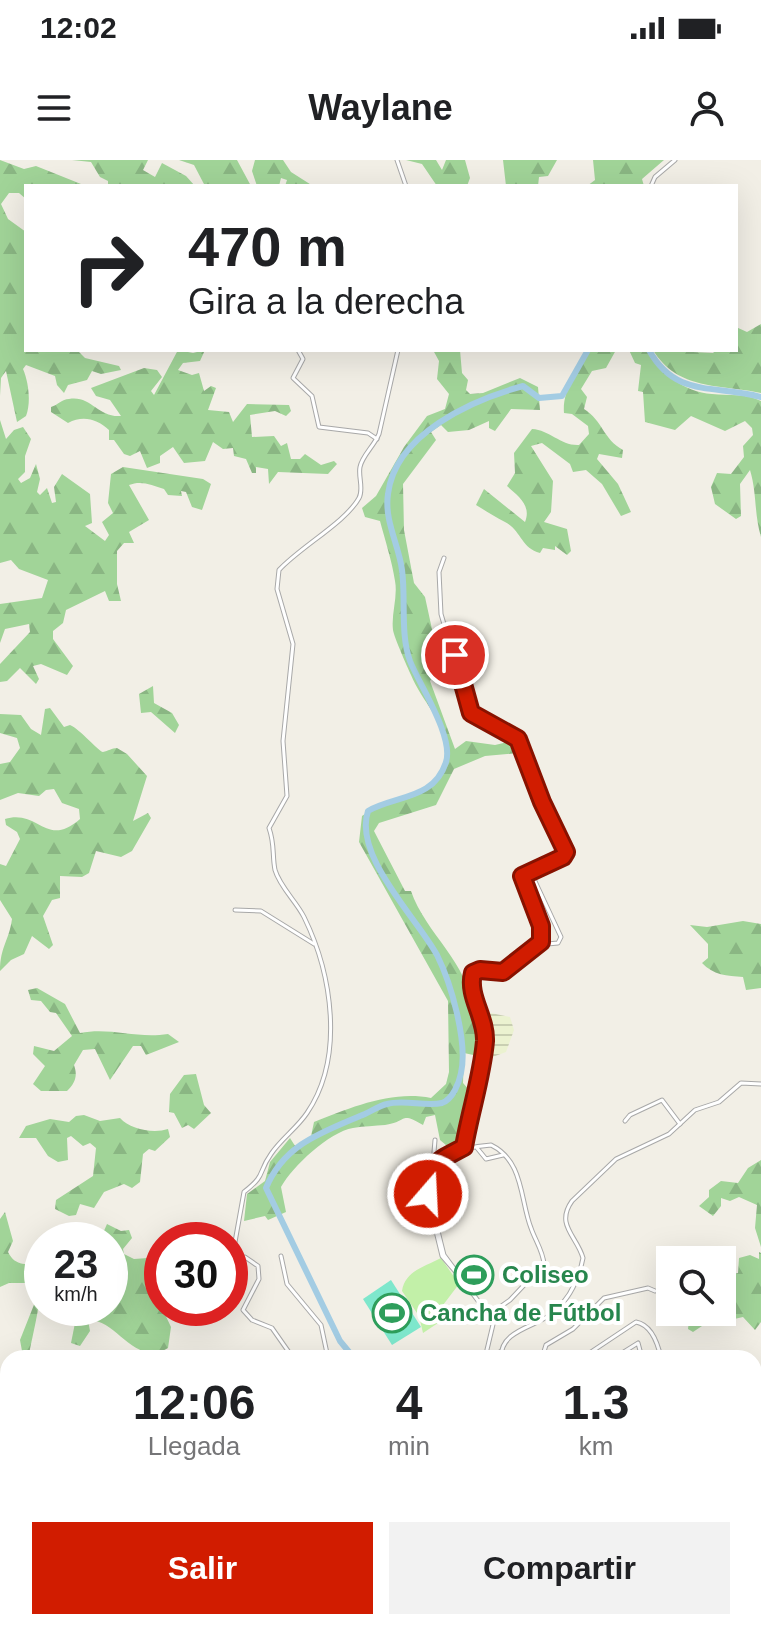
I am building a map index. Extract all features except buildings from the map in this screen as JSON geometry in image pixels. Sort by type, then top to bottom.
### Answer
[{"type":"street","points":[[397,160],[405,184]]},
{"type":"street","points":[[652,184],[655,177],[675,160]]},
{"type":"street","points":[[299,352],[302,364],[293,377],[312,396],[319,427],[368,433],[377,439]]},
{"type":"street","points":[[239,1222],[244,1192],[258,1183],[272,1152],[306,1115],[326,1067],[330,1027],[329,995],[314,944],[303,915],[276,873],[275,842],[269,828],[287,796],[283,741],[293,644],[280,607],[277,578],[282,566],[327,527],[338,523],[360,496],[360,464],[377,439],[398,352]]},
{"type":"street","points":[[444,558],[439,572],[441,614],[468,706],[475,716],[518,739],[542,802],[566,852],[563,857],[524,874],[521,879],[532,896],[543,935],[537,945],[503,972],[477,970],[471,977],[485,1040],[464,1147]]},
{"type":"street","points":[[524,874],[533,877],[561,937],[558,943],[537,945]]},
{"type":"street","points":[[235,910],[261,911],[314,944]]},
{"type":"street","points":[[501,1350],[511,1336],[551,1315],[569,1295],[583,1258],[566,1227],[567,1208],[572,1201],[616,1159],[669,1134],[695,1110],[719,1102],[741,1083],[761,1084]]},
{"type":"street","points":[[625,1121],[630,1115],[662,1100],[680,1124]]},
{"type":"street","points":[[435,1140],[432,1165],[423,1184],[439,1244],[448,1266],[461,1278],[493,1321]]},
{"type":"street","points":[[432,1165],[464,1147],[491,1145],[503,1155],[523,1187],[529,1224],[544,1264],[496,1312],[490,1314]]},
{"type":"street","points":[[477,1148],[486,1159],[503,1155]]},
{"type":"street","points":[[281,1256],[287,1284],[321,1325],[326,1350]]},
{"type":"street","points":[[248,1259],[258,1266],[259,1279],[248,1300]]},
{"type":"street","points":[[544,1350],[546,1345],[573,1329],[604,1298],[648,1288],[655,1291]]},
{"type":"street","points":[[487,1350],[493,1321],[497,1319],[496,1312]]},
{"type":"street","points":[[248,1316],[272,1328],[287,1350]]},
{"type":"street","points":[[594,1350],[636,1322],[643,1323],[654,1336],[658,1350]]},
{"type":"street","points":[[627,1350],[638,1343],[640,1350]]},
{"type":"green space","points":[[0,160],[24,169],[36,166],[81,184],[24,184],[24,197],[19,193],[9,193],[1,204],[8,219],[24,231],[24,352],[79,352],[85,358],[119,366],[121,370],[101,374],[92,371],[87,380],[68,385],[64,393],[57,385],[55,376],[26,365],[23,369],[28,387],[28,405],[26,416],[17,422],[6,371],[1,378],[0,396]]},
{"type":"green space","points":[[72,160],[148,160],[143,170],[155,177],[162,163],[186,176],[193,184],[108,184],[91,162]]},
{"type":"green space","points":[[179,160],[237,160],[250,184],[204,184],[194,165]]},
{"type":"green space","points":[[255,160],[283,160],[291,172],[310,184],[286,184],[287,180],[281,178],[280,184],[256,184],[252,171]]},
{"type":"green space","points":[[406,160],[436,160],[442,170],[446,160],[465,160],[470,178],[468,184],[436,184],[422,164]]},
{"type":"green space","points":[[503,160],[557,160],[548,176],[539,177],[538,184],[506,184]]},
{"type":"green space","points":[[593,160],[664,160],[642,179],[643,184],[590,184],[595,180]]},
{"type":"green space","points":[[761,324],[761,393],[687,379],[675,373],[655,352],[738,352],[738,328],[747,332]]},
{"type":"green space","points":[[177,352],[204,352],[200,361],[183,363],[178,370],[192,375],[199,373],[204,391],[211,386],[216,388],[208,410],[229,412],[233,422],[247,404],[289,405],[291,411],[286,416],[275,411],[250,415],[252,437],[274,436],[281,446],[287,443],[291,459],[300,459],[305,454],[321,465],[334,461],[337,464],[328,474],[278,472],[269,484],[268,469],[256,467],[256,473],[252,473],[246,459],[234,456],[233,448],[223,449],[213,442],[205,461],[184,463],[173,447],[160,456],[160,463],[147,468],[140,451],[130,456],[124,454],[114,440],[109,440],[109,430],[100,423],[84,419],[68,423],[51,412],[51,407],[62,401],[77,399],[106,414],[121,416],[110,400],[96,396],[91,388],[144,368],[157,370],[162,377],[151,391],[154,395]]},
{"type":"green space","points":[[434,352],[460,352],[462,373],[468,380],[466,390],[470,394],[483,393],[520,378],[538,387],[540,410],[511,409],[495,431],[489,428],[489,421],[469,430],[448,432],[441,425],[431,432],[436,440],[403,484],[404,530],[414,583],[425,597],[440,666],[430,681],[455,749],[466,741],[495,745],[516,740],[519,753],[485,756],[454,769],[436,805],[379,823],[374,831],[405,891],[411,891],[426,921],[463,977],[471,1008],[476,1010],[480,1025],[476,1034],[480,1043],[478,1056],[464,1053],[463,1083],[470,1091],[460,1146],[453,1151],[440,1140],[435,1115],[426,1117],[423,1125],[406,1118],[392,1124],[344,1131],[312,1151],[281,1187],[286,1212],[268,1220],[265,1216],[244,1221],[247,1194],[265,1181],[270,1162],[290,1138],[297,1149],[310,1141],[314,1122],[371,1102],[401,1096],[431,1098],[446,1084],[449,1072],[448,1001],[359,842],[362,816],[425,791],[441,774],[446,761],[444,735],[417,687],[394,634],[395,581],[380,521],[365,517],[362,508],[376,496],[404,447],[427,416],[445,409],[449,394],[437,379],[439,361]]},
{"type":"green space","points":[[589,352],[615,352],[606,368],[592,371],[581,389],[587,397],[584,409],[611,441],[623,450],[622,458],[599,454],[597,459],[618,484],[631,512],[621,516],[602,484],[586,470],[573,472],[570,464],[542,443],[531,446],[553,481],[551,512],[544,522],[567,529],[571,551],[567,555],[555,546],[555,550],[543,548],[540,553],[529,547],[510,525],[476,505],[484,489],[525,522],[525,506],[507,486],[515,473],[514,453],[532,429],[573,445],[579,445],[589,434],[588,426],[572,414],[564,413],[565,397]]},
{"type":"green space","points":[[630,352],[648,352],[666,374],[692,390],[761,401],[761,537],[750,470],[740,484],[741,516],[736,519],[715,504],[711,487],[717,473],[731,474],[744,457],[743,446],[753,435],[752,428],[745,421],[725,431],[691,416],[675,430],[645,422],[643,392],[638,391],[641,365],[635,363]]},
{"type":"green space","points":[[0,420],[6,439],[14,430],[23,427],[31,439],[25,456],[25,472],[18,479],[21,483],[30,478],[36,464],[40,479],[37,492],[40,495],[47,488],[52,503],[56,502],[54,487],[62,474],[90,494],[92,523],[85,526],[105,541],[109,535],[102,522],[113,513],[108,503],[111,474],[123,467],[203,479],[211,484],[202,510],[192,507],[186,492],[181,491],[182,496],[168,495],[164,489],[151,485],[129,485],[149,520],[129,532],[134,543],[124,543],[117,551],[117,584],[121,601],[109,601],[105,591],[66,610],[63,623],[53,631],[53,639],[73,666],[67,675],[41,664],[33,666],[39,679],[36,684],[20,668],[7,681],[0,682],[0,664],[30,632],[29,624],[5,629],[0,643],[0,604],[42,598],[48,580],[19,569],[11,560],[0,563]]},
{"type":"green space","points":[[153,686],[154,703],[172,713],[179,725],[175,733],[151,712],[141,713],[139,694]]},
{"type":"green space","points":[[50,708],[64,727],[74,727],[101,751],[117,748],[127,754],[147,776],[133,821],[148,813],[151,818],[132,851],[121,857],[96,851],[89,873],[82,877],[60,876],[60,898],[52,900],[43,916],[53,945],[49,949],[32,936],[24,954],[11,960],[0,971],[12,919],[0,900],[0,864],[6,866],[20,839],[17,832],[6,825],[5,819],[17,817],[50,830],[59,830],[80,819],[79,809],[62,803],[54,789],[46,790],[39,796],[18,793],[0,800],[0,764],[10,762],[20,748],[17,738],[0,733],[0,714],[21,715],[31,729],[41,735],[45,709]]},
{"type":"green space","points":[[743,921],[761,924],[761,988],[746,990],[743,977],[721,974],[706,967],[702,963],[708,958],[708,944],[690,925],[707,927]]},
{"type":"green space","points":[[37,988],[65,1004],[80,1033],[168,1034],[179,1042],[146,1055],[141,1046],[133,1046],[110,1080],[95,1049],[83,1050],[74,1065],[75,1079],[67,1091],[41,1091],[33,1084],[45,1066],[33,1054],[34,1046],[54,1051],[72,1036],[56,1013],[50,1012],[41,1001],[31,1000],[28,990]]},
{"type":"green space","points":[[491,1013],[510,1017],[514,1030],[506,1052],[487,1059],[485,1019]]},
{"type":"green space","points":[[196,1074],[204,1105],[211,1113],[194,1129],[188,1125],[182,1128],[174,1113],[169,1112],[170,1094],[184,1075]]},
{"type":"green space","points":[[84,1115],[100,1121],[120,1118],[142,1130],[168,1129],[170,1137],[155,1151],[149,1149],[143,1154],[140,1182],[132,1188],[124,1184],[104,1192],[94,1208],[80,1204],[76,1215],[69,1216],[55,1209],[56,1200],[93,1176],[96,1148],[90,1143],[83,1146],[71,1136],[67,1138],[68,1160],[58,1162],[48,1156],[36,1138],[19,1138],[26,1126],[50,1119],[69,1122],[76,1116]]},
{"type":"green space","points":[[761,1160],[761,1247],[755,1228],[757,1205],[739,1197],[730,1201],[721,1198],[721,1206],[713,1216],[699,1206],[709,1197],[709,1190],[721,1181],[738,1183],[748,1168]]},
{"type":"green space","points":[[5,1212],[13,1241],[8,1252],[15,1260],[24,1263],[24,1283],[9,1283],[0,1287],[0,1219]]},
{"type":"green space","points":[[759,1252],[761,1322],[755,1330],[743,1317],[736,1319],[736,1273],[739,1258],[750,1255],[759,1259]]},
{"type":"green space","points":[[128,1256],[144,1258],[144,1326],[171,1327],[168,1348],[142,1350],[108,1326],[128,1326]]},
{"type":"green space","points":[[441,1258],[459,1284],[440,1309],[438,1323],[423,1333],[419,1316],[402,1291],[411,1274]]},
{"type":"green space","name":"Cancha de Fútbol","points":[[391,1280],[421,1327],[392,1345],[363,1299]]},
{"type":"green space","points":[[26,1326],[34,1326],[30,1350],[22,1350],[20,1340]]},
{"type":"green space","points":[[74,1326],[89,1326],[90,1331],[80,1346],[71,1343]]},
{"type":"green space","points":[[688,1326],[702,1326],[693,1332]]},
{"type":"waterway","points":[[347,1350],[340,1341],[266,1188],[283,1161],[317,1135],[387,1104],[436,1104],[446,1101],[457,1086],[463,1060],[453,996],[437,955],[378,867],[366,829],[368,811],[413,795],[433,783],[446,762],[447,752],[441,726],[407,651],[402,570],[388,514],[388,494],[394,473],[405,454],[420,437],[439,423],[481,400],[523,386],[539,398],[562,396],[587,352]]},
{"type":"waterway","points":[[650,352],[660,366],[684,383],[761,397]]},
{"type":"place","name":"Coliseo","points":[[474,1275]]},
{"type":"place","name":"Cancha de Fútbol","points":[[392,1313]]},
{"type":"route","points":[[428,1194],[426,1178],[431,1165],[464,1147],[478,1082],[485,1040],[471,977],[477,970],[503,972],[541,942],[541,926],[532,896],[521,879],[524,874],[566,854],[531,776],[521,744],[516,737],[471,713],[455,655]]}]
